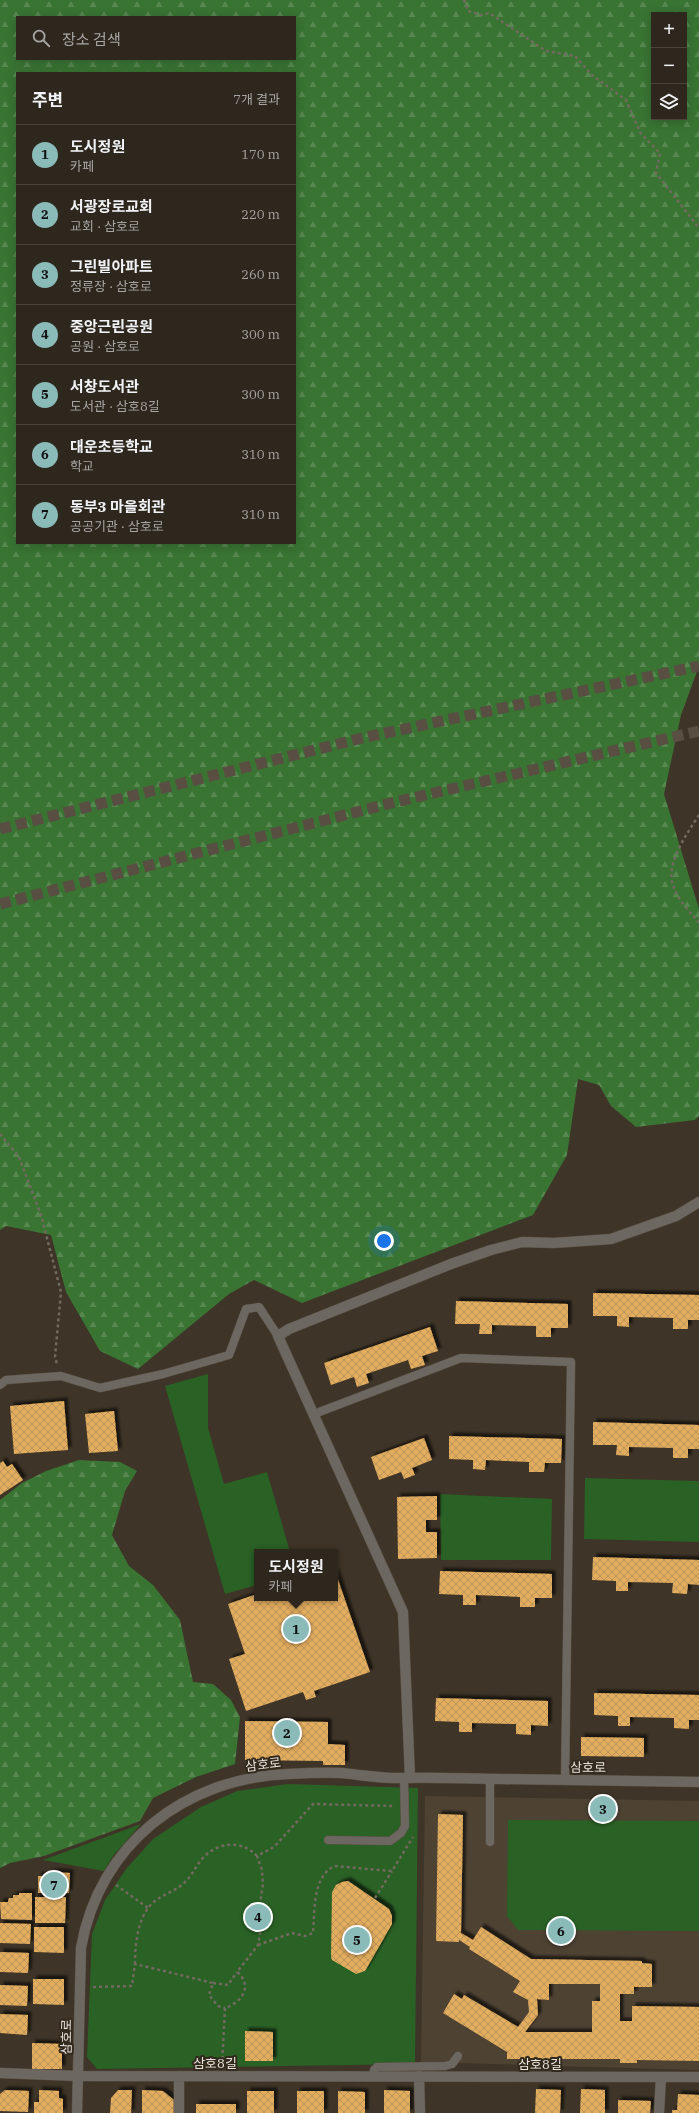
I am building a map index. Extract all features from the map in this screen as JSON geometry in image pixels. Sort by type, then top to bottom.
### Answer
[{"type":"street","points":[[407,1778],[403,1612],[278,1336],[295,1327],[429,1272],[491,1250],[522,1242],[554,1243],[611,1239],[676,1216],[699,1202]]},
{"type":"street","name":"삼호로","points":[[77,2113],[81,1948],[85,1921],[96,1897],[121,1856],[150,1825],[169,1810],[208,1790],[248,1778],[287,1774],[339,1773],[407,1778],[699,1782]]},
{"type":"street","name":"삼호8길","points":[[0,2073],[78,2076],[699,2077]]},
{"type":"street","name":"삼호8길","points":[[179,2076],[179,2113]]},
{"type":"street","points":[[419,2076],[420,2113]]},
{"type":"street","points":[[659,2113],[661,2077]]},
{"type":"lane","points":[[0,1385],[6,1380],[61,1376],[100,1388],[163,1374],[229,1355],[246,1309],[259,1307],[278,1336]]},
{"type":"lane","points":[[314,1414],[461,1358],[572,1362],[565,1780]]},
{"type":"lane","points":[[328,1840],[390,1841],[396,1838],[405,1826],[404,1807],[407,1778]]},
{"type":"lane","points":[[490,1779],[490,1842]]},
{"type":"lane","points":[[374,2076],[374,2070],[377,2067],[445,2066],[452,2064],[458,2056]]},
{"type":"path","points":[[464,0],[468,11],[481,15],[489,13],[546,51],[575,56],[592,76],[626,100],[641,134],[660,153],[656,173],[699,228]]},
{"type":"path","points":[[699,815],[688,830],[672,863],[672,884],[699,923]]},
{"type":"path","points":[[0,1134],[19,1157],[41,1215],[61,1292],[55,1357],[61,1376]]},
{"type":"path","points":[[257,1856],[274,1847],[313,1804],[404,1807]]},
{"type":"path","points":[[375,1898],[413,1840],[413,1833]]},
{"type":"path","points":[[80,1987],[132,1986],[135,1964],[135,1944],[148,1908],[160,1897],[181,1885],[191,1876],[202,1859],[226,1844],[244,1846],[257,1856],[262,1870],[263,1884],[257,1923],[260,1933],[258,1946]]},
{"type":"path","points":[[135,1964],[213,1983],[228,1985],[258,1946],[275,1937],[292,1932],[305,1936],[313,1934],[319,1880],[323,1874],[334,1866],[392,1871]]},
{"type":"path","points":[[107,1879],[148,1908]]},
{"type":"path","points":[[213,1983],[209,1995],[218,2006],[225,2008],[235,2004],[244,1995],[245,1984],[237,1972]]},
{"type":"path","points":[[221,2076],[225,2008]]},
{"type":"shaded area","points":[[425,1796],[699,1801],[699,2070],[421,2062]]},
{"type":"green space","points":[[0,0],[699,0],[699,666],[681,715],[664,794],[699,909],[699,1116],[695,1120],[636,1127],[611,1106],[599,1085],[578,1079],[567,1155],[533,1215],[302,1303],[254,1280],[229,1294],[138,1369],[100,1351],[66,1292],[51,1235],[6,1226],[0,1230]]},
{"type":"green space","points":[[208,1374],[208,1428],[224,1484],[267,1472],[289,1549],[254,1549],[254,1586],[225,1594],[165,1386]]},
{"type":"green space","points":[[79,1460],[120,1462],[137,1471],[125,1491],[112,1535],[129,1566],[153,1585],[180,1620],[193,1682],[213,1684],[231,1700],[240,1717],[235,1764],[196,1777],[153,1798],[140,1821],[44,1856],[10,1863],[0,1868],[0,1500],[22,1483],[46,1471]]},
{"type":"green space","points":[[585,1478],[699,1481],[699,1542],[584,1539]]},
{"type":"green space","points":[[440,1494],[552,1499],[551,1560],[441,1560]]},
{"type":"green space","points":[[288,1784],[418,1788],[415,2064],[97,2069],[87,2057],[92,1934],[105,1900],[126,1869],[153,1839],[201,1807],[237,1791]]},
{"type":"green space","points":[[508,1820],[699,1821],[699,1931],[518,1930],[507,1916]]},
{"type":"green space","points":[[141,1824],[113,1856],[104,1871],[43,1860]]},
{"type":"building","points":[[593,1293],[699,1295],[699,1320],[688,1320],[688,1329],[673,1329],[673,1318],[629,1317],[629,1327],[617,1326],[617,1316],[593,1316]]},
{"type":"building","points":[[456,1301],[568,1304],[568,1328],[551,1328],[551,1337],[536,1337],[536,1326],[492,1325],[492,1334],[479,1334],[480,1324],[455,1324]]},
{"type":"building","points":[[430,1327],[438,1351],[422,1356],[425,1365],[411,1369],[408,1360],[366,1374],[369,1383],[357,1387],[354,1377],[331,1385],[324,1363]]},
{"type":"building","points":[[64,1401],[68,1450],[14,1454],[10,1406]]},
{"type":"building","points":[[114,1411],[118,1451],[89,1453],[85,1414]]},
{"type":"building","points":[[593,1422],[699,1425],[699,1449],[688,1449],[688,1458],[673,1458],[673,1448],[629,1447],[629,1456],[616,1455],[617,1445],[593,1445]]},
{"type":"building","points":[[449,1436],[562,1439],[561,1463],[545,1463],[544,1472],[529,1472],[529,1462],[486,1460],[485,1470],[473,1469],[473,1460],[449,1459]]},
{"type":"building","points":[[424,1438],[432,1460],[412,1468],[415,1475],[404,1479],[401,1472],[379,1480],[371,1457]]},
{"type":"building","points":[[3,1461],[7,1467],[12,1464],[23,1480],[0,1495],[0,1463]]},
{"type":"building","points":[[437,1496],[437,1520],[426,1520],[426,1532],[437,1532],[437,1558],[398,1559],[397,1497]]},
{"type":"building","points":[[593,1557],[699,1560],[699,1585],[688,1584],[687,1594],[672,1593],[673,1583],[628,1582],[628,1591],[616,1591],[616,1581],[592,1580]]},
{"type":"building","points":[[440,1571],[552,1574],[552,1598],[535,1598],[535,1607],[520,1607],[520,1597],[476,1595],[476,1605],[463,1605],[463,1595],[439,1594]]},
{"type":"building","points":[[338,1580],[370,1672],[314,1691],[316,1697],[306,1700],[303,1692],[246,1711],[229,1659],[245,1654],[228,1604],[254,1595],[254,1601],[338,1601]]},
{"type":"building","points":[[594,1693],[699,1695],[699,1720],[689,1720],[689,1729],[674,1728],[674,1718],[630,1717],[630,1726],[618,1726],[618,1716],[594,1715]]},
{"type":"building","points":[[436,1698],[548,1701],[548,1726],[531,1725],[531,1735],[516,1734],[516,1724],[472,1723],[472,1732],[459,1732],[459,1722],[435,1721]]},
{"type":"building","points":[[245,1721],[328,1722],[328,1744],[345,1745],[345,1765],[323,1765],[323,1761],[245,1760]]},
{"type":"building","points":[[581,1737],[644,1738],[644,1757],[581,1756]]},
{"type":"building","points":[[438,1814],[463,1815],[461,1933],[473,1940],[481,1927],[531,1959],[642,1961],[642,1963],[652,1964],[652,1987],[634,1987],[634,1994],[620,1994],[620,2021],[632,2021],[632,2006],[699,2007],[699,2061],[637,2060],[637,2063],[620,2063],[620,2059],[507,2059],[507,2052],[443,2013],[454,1994],[462,1999],[464,1995],[518,2027],[529,2012],[528,2000],[513,1992],[520,1981],[469,1949],[470,1947],[459,1940],[459,1942],[436,1941]],"holes":[[[549,1984],[600,1984],[600,2001],[592,2001],[592,2032],[525,2032],[538,2015],[537,1999],[549,2000]]]},
{"type":"building","points":[[52,1872],[70,1873],[69,1893],[38,1893],[38,1876],[52,1876]]},
{"type":"building","points":[[348,1881],[389,1909],[392,1916],[392,1924],[365,1971],[356,1974],[332,1960],[331,1957],[332,1892],[336,1885]]},
{"type":"building","points":[[19,1893],[32,1893],[32,1920],[1,1919],[0,1902],[8,1902],[9,1898],[13,1898],[13,1895],[19,1895]]},
{"type":"building","points":[[35,1897],[66,1897],[65,1923],[35,1923]]},
{"type":"building","points":[[0,1923],[31,1924],[30,1944],[0,1943]]},
{"type":"building","points":[[34,1927],[64,1927],[64,1953],[34,1952]]},
{"type":"building","points":[[0,1952],[29,1953],[28,1973],[0,1972]]},
{"type":"building","points":[[33,1979],[64,1979],[64,2005],[33,2004]]},
{"type":"building","points":[[0,1985],[28,1986],[27,2006],[0,2005]]},
{"type":"building","points":[[0,2014],[28,2015],[27,2035],[0,2033]]},
{"type":"building","points":[[245,2031],[273,2032],[273,2061],[245,2061]]},
{"type":"building","points":[[32,2043],[62,2044],[62,2069],[32,2069]]},
{"type":"building","points":[[536,2089],[561,2090],[560,2113],[535,2113]]},
{"type":"building","points":[[581,2089],[605,2090],[605,2113],[580,2113]]},
{"type":"building","points":[[5,2090],[29,2091],[28,2112],[0,2111],[0,2094]]},
{"type":"building","points":[[39,2090],[59,2091],[59,2098],[63,2099],[63,2113],[34,2113],[34,2102],[39,2102]]},
{"type":"building","points":[[118,2090],[132,2090],[131,2113],[110,2113],[111,2098]]},
{"type":"building","points":[[142,2090],[163,2091],[174,2100],[174,2113],[142,2113]]},
{"type":"building","points":[[384,2090],[410,2091],[410,2113],[384,2113]]},
{"type":"building","points":[[247,2091],[274,2091],[274,2113],[247,2113]]},
{"type":"building","points":[[297,2091],[324,2091],[324,2113],[297,2113]]},
{"type":"building","points":[[338,2091],[365,2092],[365,2113],[338,2113]]},
{"type":"building","points":[[678,2094],[699,2095],[699,2113],[672,2113],[672,2110],[677,2110]]},
{"type":"building","points":[[618,2100],[651,2101],[650,2113],[618,2113]]},
{"type":"building","points":[[196,2104],[236,2104],[236,2113],[196,2113]]},
{"type":"tunnel","points":[[0,829],[362,738],[699,666]]},
{"type":"tunnel","points":[[0,904],[391,803],[699,731]]},
{"type":"place","name":"도시정원","points":[[296,1629]]},
{"type":"place","name":"서광장로교회","points":[[287,1733]]},
{"type":"place","name":"그린빌아파트","points":[[603,1809]]},
{"type":"place","name":"동부3 마을회관","points":[[54,1885]]},
{"type":"place","name":"중앙근린공원","points":[[258,1917]]},
{"type":"place","name":"대운초등학교","points":[[561,1931]]},
{"type":"place","name":"서창도서관","points":[[357,1940]]}]
